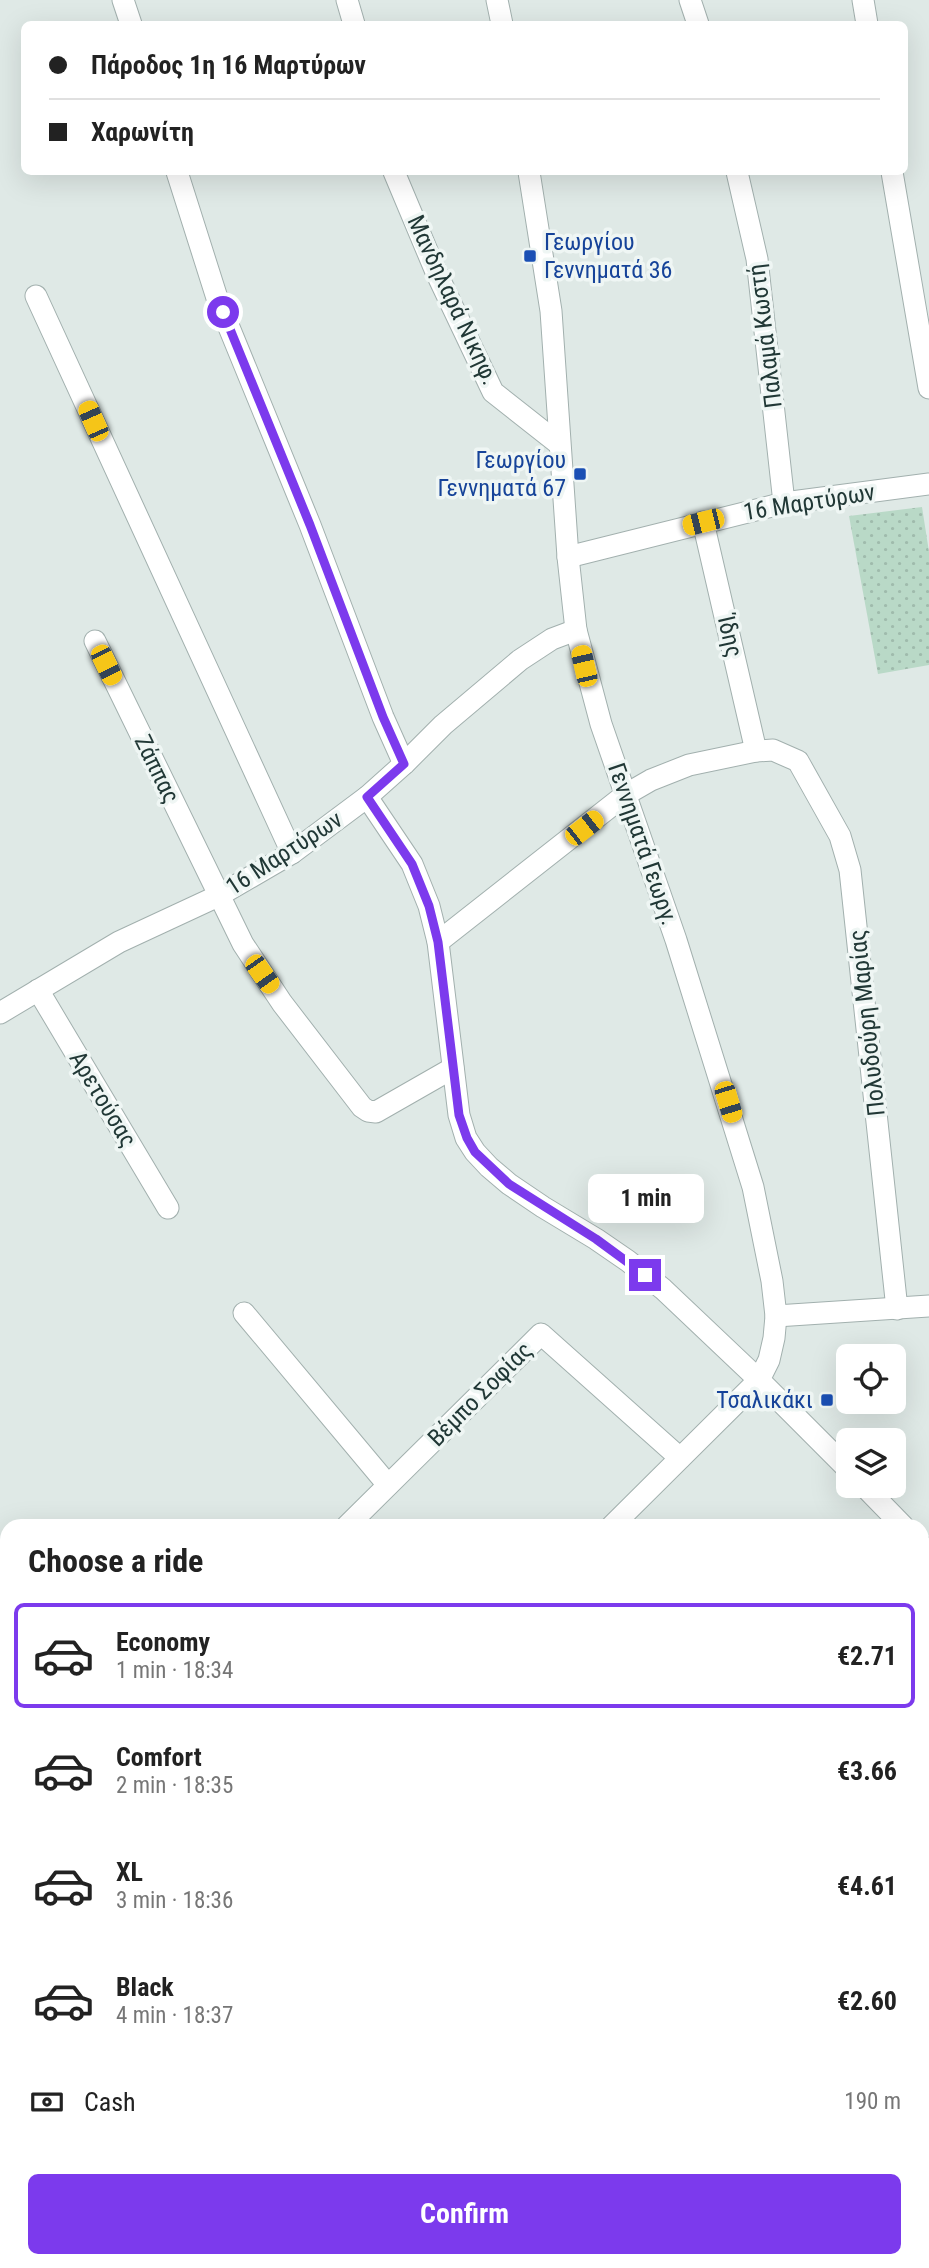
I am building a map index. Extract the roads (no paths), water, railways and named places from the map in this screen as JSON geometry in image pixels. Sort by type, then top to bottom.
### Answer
[{"type":"street","points":[[123,0],[130,21]]},
{"type":"street","points":[[347,0],[353,21]]},
{"type":"street","points":[[497,0],[501,21]]},
{"type":"street","points":[[691,0],[697,21]]},
{"type":"street","points":[[863,0],[866,21]]},
{"type":"street","points":[[178,175],[217,298],[404,764]]},
{"type":"street","name":"Μανδηλαρά Νικηφ.","points":[[395,175],[436,272],[493,392],[559,444]]},
{"type":"street","name":"Γεννηματά Γεωργ.","points":[[529,175],[551,311],[559,444],[576,630],[601,724],[676,940],[745,1154],[764,1237],[776,1316],[769,1360],[759,1380]]},
{"type":"street","name":"Παλαμά Κωστή","points":[[738,175],[757,258],[784,503]]},
{"type":"street","points":[[893,175],[929,388]]},
{"type":"street","points":[[36,296],[292,853]]},
{"type":"street","name":"16 Μαρτύρων","points":[[568,557],[784,503],[929,484]]},
{"type":"street","name":"Ίδης","points":[[703,522],[756,751]]},
{"type":"street","name":"16 Μαρτύρων","points":[[0,1013],[119,942],[218,896],[292,853],[367,797],[452,716],[520,660],[552,639],[576,630]]},
{"type":"street","name":"Ζάππας","points":[[95,641],[243,944],[328,1064],[368,1111],[376,1112],[453,1068]]},
{"type":"street","name":"Πολυδούρη Μαρίας","points":[[756,751],[773,750],[798,761],[840,836],[850,870],[897,1309]]},
{"type":"street","points":[[438,942],[625,795],[667,772],[756,751]]},
{"type":"street","points":[[367,797],[412,864],[429,906],[438,942],[459,1115],[475,1152],[509,1184],[628,1261],[663,1289],[836,1457]]},
{"type":"street","name":"Αρετούσας","points":[[38,990],[168,1208]]},
{"type":"street","points":[[776,1316],[929,1306]]},
{"type":"street","points":[[244,1313],[388,1485]]},
{"type":"street","name":"Βέμπο Σοφίας","points":[[354,1519],[541,1334],[680,1458]]},
{"type":"street","points":[[619,1519],[759,1380]]},
{"type":"street","points":[[876,1498],[896,1519]]},
{"type":"place","name":"Γεωργίου Γεννηματά 36","points":[[530,256]]},
{"type":"place","name":"Γεωργίου Γεννηματά 67","points":[[580,474]]},
{"type":"place","name":"Τσαλικάκι","points":[[827,1400]]}]
